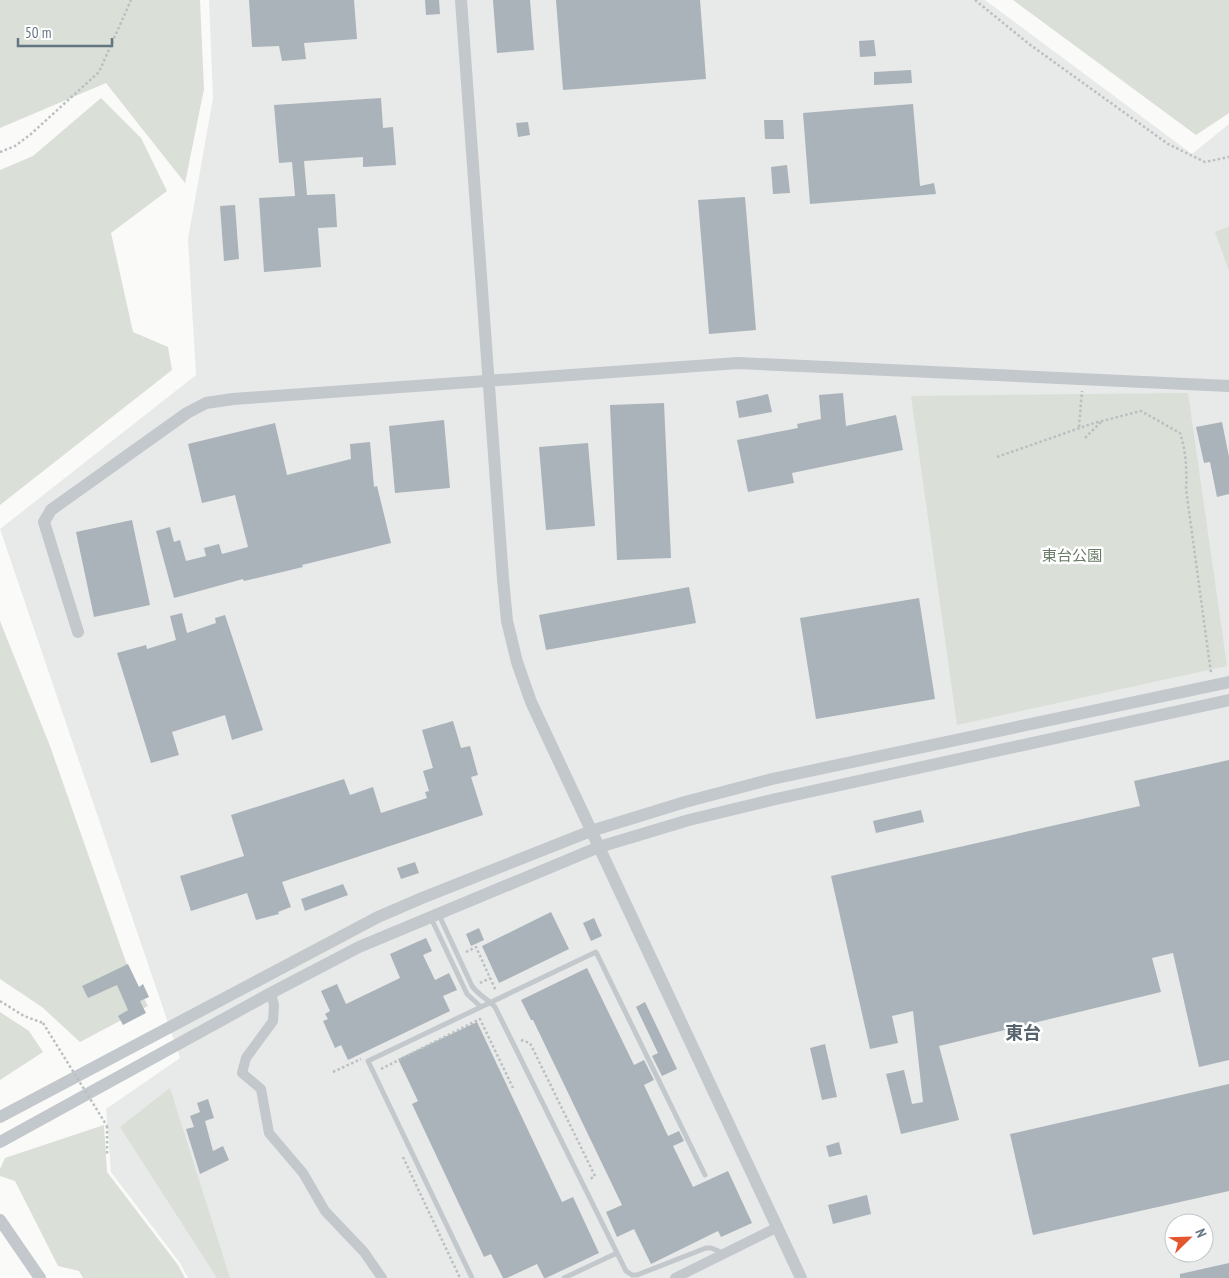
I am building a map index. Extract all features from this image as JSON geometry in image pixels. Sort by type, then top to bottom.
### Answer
[{"type":"street","points":[[461,0],[507,621],[517,662],[531,702],[802,1278]]},
{"type":"street","points":[[78,632],[44,522],[52,510],[187,413],[206,403],[233,399],[738,363],[1229,386]]},
{"type":"street","points":[[0,1117],[378,918],[422,898],[591,831],[685,802],[772,779],[1229,682]]},
{"type":"street","points":[[0,1142],[271,992],[359,947],[599,847],[689,820],[776,798],[1229,700]]},
{"type":"street","points":[[271,992],[274,1005],[273,1021],[246,1058],[242,1073],[261,1089],[269,1133],[303,1173],[325,1211],[364,1252],[382,1278]]},
{"type":"street","points":[[0,1220],[40,1278]]},
{"type":"street","points":[[675,1278],[778,1228]]},
{"type":"lane","points":[[435,916],[472,986],[491,1002],[626,1271],[632,1275],[706,1248],[726,1254]]},
{"type":"lane","points":[[435,916],[467,994],[481,1006]]},
{"type":"lane","points":[[472,1278],[368,1061],[596,952],[705,1175]]},
{"type":"lane","points":[[564,1278],[617,1254]]},
{"type":"path","points":[[0,152],[15,146],[32,134],[99,72],[131,0]]},
{"type":"path","points":[[975,0],[1029,44],[1168,144],[1205,162],[1229,157]]},
{"type":"path","points":[[1079,428],[1083,379]]},
{"type":"path","points":[[997,457],[1103,420],[1141,411],[1180,433],[1185,452],[1186,489],[1211,670]]},
{"type":"path","points":[[1085,438],[1103,420]]},
{"type":"path","points":[[464,952],[476,947],[496,991]]},
{"type":"path","points":[[476,984],[490,978]]},
{"type":"path","points":[[0,1001],[24,1016],[43,1024],[107,1126],[107,1156]]},
{"type":"path","points":[[383,1073],[380,1068],[480,1019],[513,1088]]},
{"type":"path","points":[[520,1040],[530,1043],[595,1176],[587,1180]]},
{"type":"path","points":[[400,1150],[460,1278]]},
{"type":"shaded area","points":[[209,0],[985,0],[1192,154],[1229,124],[1229,1278],[188,1278],[180,1263],[111,1172],[106,1109],[180,1058],[0,529],[196,375],[188,239],[213,98]]},
{"type":"green space","points":[[0,0],[200,0],[204,89],[185,183],[106,83],[0,128]]},
{"type":"green space","points":[[1013,0],[1229,0],[1229,113],[1196,135]]},
{"type":"green space","points":[[101,98],[141,138],[167,191],[111,233],[133,332],[168,347],[172,370],[0,505],[0,170],[33,156]]},
{"type":"green space","points":[[1229,226],[1229,271],[1215,232]]},
{"type":"green space","name":"東台公園","points":[[1188,393],[1227,666],[957,725],[911,396]]},
{"type":"green space","points":[[0,621],[50,746],[126,962],[148,1006],[80,1042],[42,1007],[0,979]]},
{"type":"green space","points":[[0,1012],[29,1031],[43,1052],[0,1080]]},
{"type":"green space","points":[[170,1088],[230,1278],[217,1278],[120,1127]]},
{"type":"green space","points":[[104,1125],[107,1172],[178,1265],[185,1278],[83,1278],[79,1271],[58,1266],[15,1181],[0,1176],[0,1169],[5,1158]]},
{"type":"building","points":[[249,0],[354,0],[357,39],[304,43],[306,59],[282,61],[279,46],[252,47]]},
{"type":"building","points":[[425,0],[439,0],[440,14],[426,15]]},
{"type":"building","points":[[493,0],[530,0],[534,50],[497,53]]},
{"type":"building","points":[[556,0],[700,0],[706,79],[563,90]]},
{"type":"building","points":[[874,40],[876,56],[860,57],[859,41]]},
{"type":"building","points":[[911,70],[912,83],[874,85],[874,72]]},
{"type":"building","points":[[381,98],[383,128],[393,127],[396,165],[363,167],[363,157],[304,161],[307,195],[335,194],[337,227],[318,228],[321,267],[264,272],[259,198],[295,196],[292,162],[279,163],[274,105]]},
{"type":"building","points":[[913,104],[920,186],[934,183],[936,194],[810,204],[803,113]]},
{"type":"building","points":[[764,120],[783,120],[784,139],[765,139]]},
{"type":"building","points":[[528,122],[530,135],[518,137],[516,123]]},
{"type":"building","points":[[787,165],[790,193],[773,194],[771,167]]},
{"type":"building","points":[[745,197],[756,330],[709,334],[698,200]]},
{"type":"building","points":[[235,205],[239,259],[224,261],[220,206]]},
{"type":"building","points":[[843,393],[846,426],[896,415],[903,450],[792,473],[794,483],[748,492],[737,440],[798,428],[797,424],[821,419],[819,395]]},
{"type":"building","points":[[768,394],[772,412],[739,418],[736,401]]},
{"type":"building","points":[[664,403],[671,558],[617,560],[610,405]]},
{"type":"building","points":[[444,420],[450,488],[395,493],[389,426]]},
{"type":"building","points":[[1222,422],[1229,457],[1229,494],[1217,497],[1210,462],[1204,463],[1196,427]]},
{"type":"building","points":[[275,423],[287,475],[351,459],[350,444],[370,442],[374,487],[377,486],[391,543],[302,565],[303,567],[244,581],[243,579],[174,598],[156,531],[170,527],[174,542],[180,540],[186,561],[206,556],[204,548],[219,544],[222,554],[248,547],[235,495],[202,503],[188,444]]},
{"type":"building","points":[[588,443],[595,526],[546,530],[539,447]]},
{"type":"building","points":[[132,520],[150,605],[94,617],[76,532]]},
{"type":"building","points":[[689,587],[696,623],[546,650],[539,615]]},
{"type":"building","points":[[919,598],[935,699],[816,719],[800,618]]},
{"type":"building","points":[[182,613],[187,633],[216,623],[215,618],[225,615],[263,730],[232,740],[225,715],[172,732],[179,755],[151,763],[117,653],[146,645],[147,649],[176,640],[170,616]]},
{"type":"building","points":[[453,721],[461,748],[470,746],[478,775],[471,777],[483,815],[282,882],[291,907],[278,912],[279,914],[256,920],[247,893],[191,911],[180,876],[244,856],[231,815],[344,779],[350,795],[373,787],[381,813],[427,798],[425,792],[429,791],[423,771],[433,768],[422,730]]},
{"type":"building","points":[[1229,760],[1229,1060],[1199,1067],[1173,953],[1152,958],[1161,992],[939,1046],[959,1120],[901,1134],[886,1074],[904,1070],[912,1104],[923,1102],[913,1011],[892,1016],[898,1043],[870,1049],[831,876],[1140,806],[1134,781]]},
{"type":"building","points":[[921,810],[924,822],[876,833],[873,821]]},
{"type":"building","points":[[415,862],[419,873],[401,879],[397,868]]},
{"type":"building","points":[[343,884],[348,895],[305,911],[301,899]]},
{"type":"building","points":[[551,912],[569,949],[499,983],[482,946]]},
{"type":"building","points":[[594,918],[602,936],[591,941],[583,923]]},
{"type":"building","points":[[479,928],[484,940],[471,946],[466,934]]},
{"type":"building","points":[[426,938],[432,951],[423,955],[435,980],[449,973],[457,990],[443,996],[450,1011],[348,1060],[341,1045],[335,1048],[323,1021],[328,1019],[325,1014],[330,1011],[321,991],[337,984],[346,1004],[400,978],[390,954]]},
{"type":"building","points":[[128,964],[139,987],[143,984],[149,997],[140,1001],[146,1013],[123,1025],[118,1016],[128,1010],[117,985],[88,998],[82,986]]},
{"type":"building","points":[[587,968],[634,1065],[644,1060],[654,1080],[644,1085],[668,1136],[679,1131],[684,1141],[673,1146],[693,1187],[728,1171],[752,1223],[721,1237],[718,1231],[651,1264],[634,1229],[617,1237],[606,1212],[622,1205],[533,1020],[531,1020],[521,1000]]},
{"type":"building","points":[[645,1002],[677,1069],[662,1076],[652,1056],[658,1053],[636,1007]]},
{"type":"building","points":[[477,1022],[562,1202],[573,1197],[599,1253],[546,1278],[544,1278],[537,1264],[507,1278],[503,1278],[491,1254],[484,1257],[412,1104],[418,1101],[398,1059]]},
{"type":"building","points":[[825,1044],[837,1097],[822,1100],[810,1048]]},
{"type":"building","points":[[1229,1084],[1229,1191],[1033,1235],[1010,1134]]},
{"type":"building","points":[[208,1099],[214,1118],[205,1121],[213,1151],[223,1146],[229,1160],[200,1174],[186,1129],[194,1127],[190,1116],[200,1112],[197,1103]]},
{"type":"building","points":[[839,1142],[842,1154],[829,1157],[826,1146]]},
{"type":"building","points":[[867,1195],[871,1214],[833,1224],[828,1205]]},
{"type":"building","points":[[1229,1263],[1229,1278],[1180,1278],[1180,1274]]},
{"type":"district","name":"東台","points":[[1023,1032]]}]
